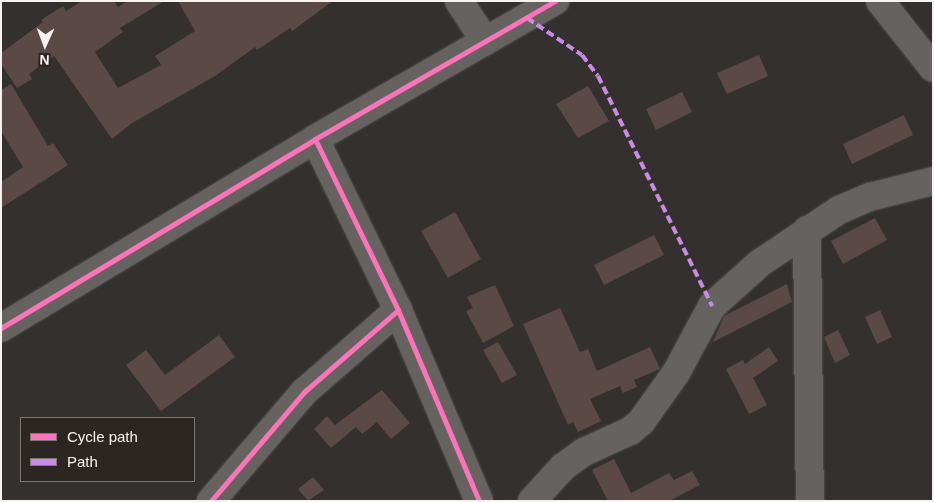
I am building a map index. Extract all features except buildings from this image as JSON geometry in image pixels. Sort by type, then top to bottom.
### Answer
[{"type":"street","points":[[459,1],[484,41]]},
{"type":"street","points":[[1,328],[315,139],[556,1]]},
{"type":"street","points":[[880,1],[933,68]]},
{"type":"street","points":[[315,139],[398,310],[479,501]]},
{"type":"street","points":[[532,501],[570,462],[584,452],[630,432],[641,422],[676,373],[712,306],[760,263],[839,210],[870,198],[933,181]]},
{"type":"street","points":[[807,230],[810,501]]},
{"type":"street","points":[[211,501],[304,392],[398,310]]},
{"type":"marked path","points":[[527,18],[582,55],[598,76],[712,306]]},
{"type":"cycle path","points":[[1,328],[315,139],[555,1]]},
{"type":"cycle path","points":[[315,139],[398,310],[479,501]]},
{"type":"cycle path","points":[[211,501],[304,392],[398,310]]}]
